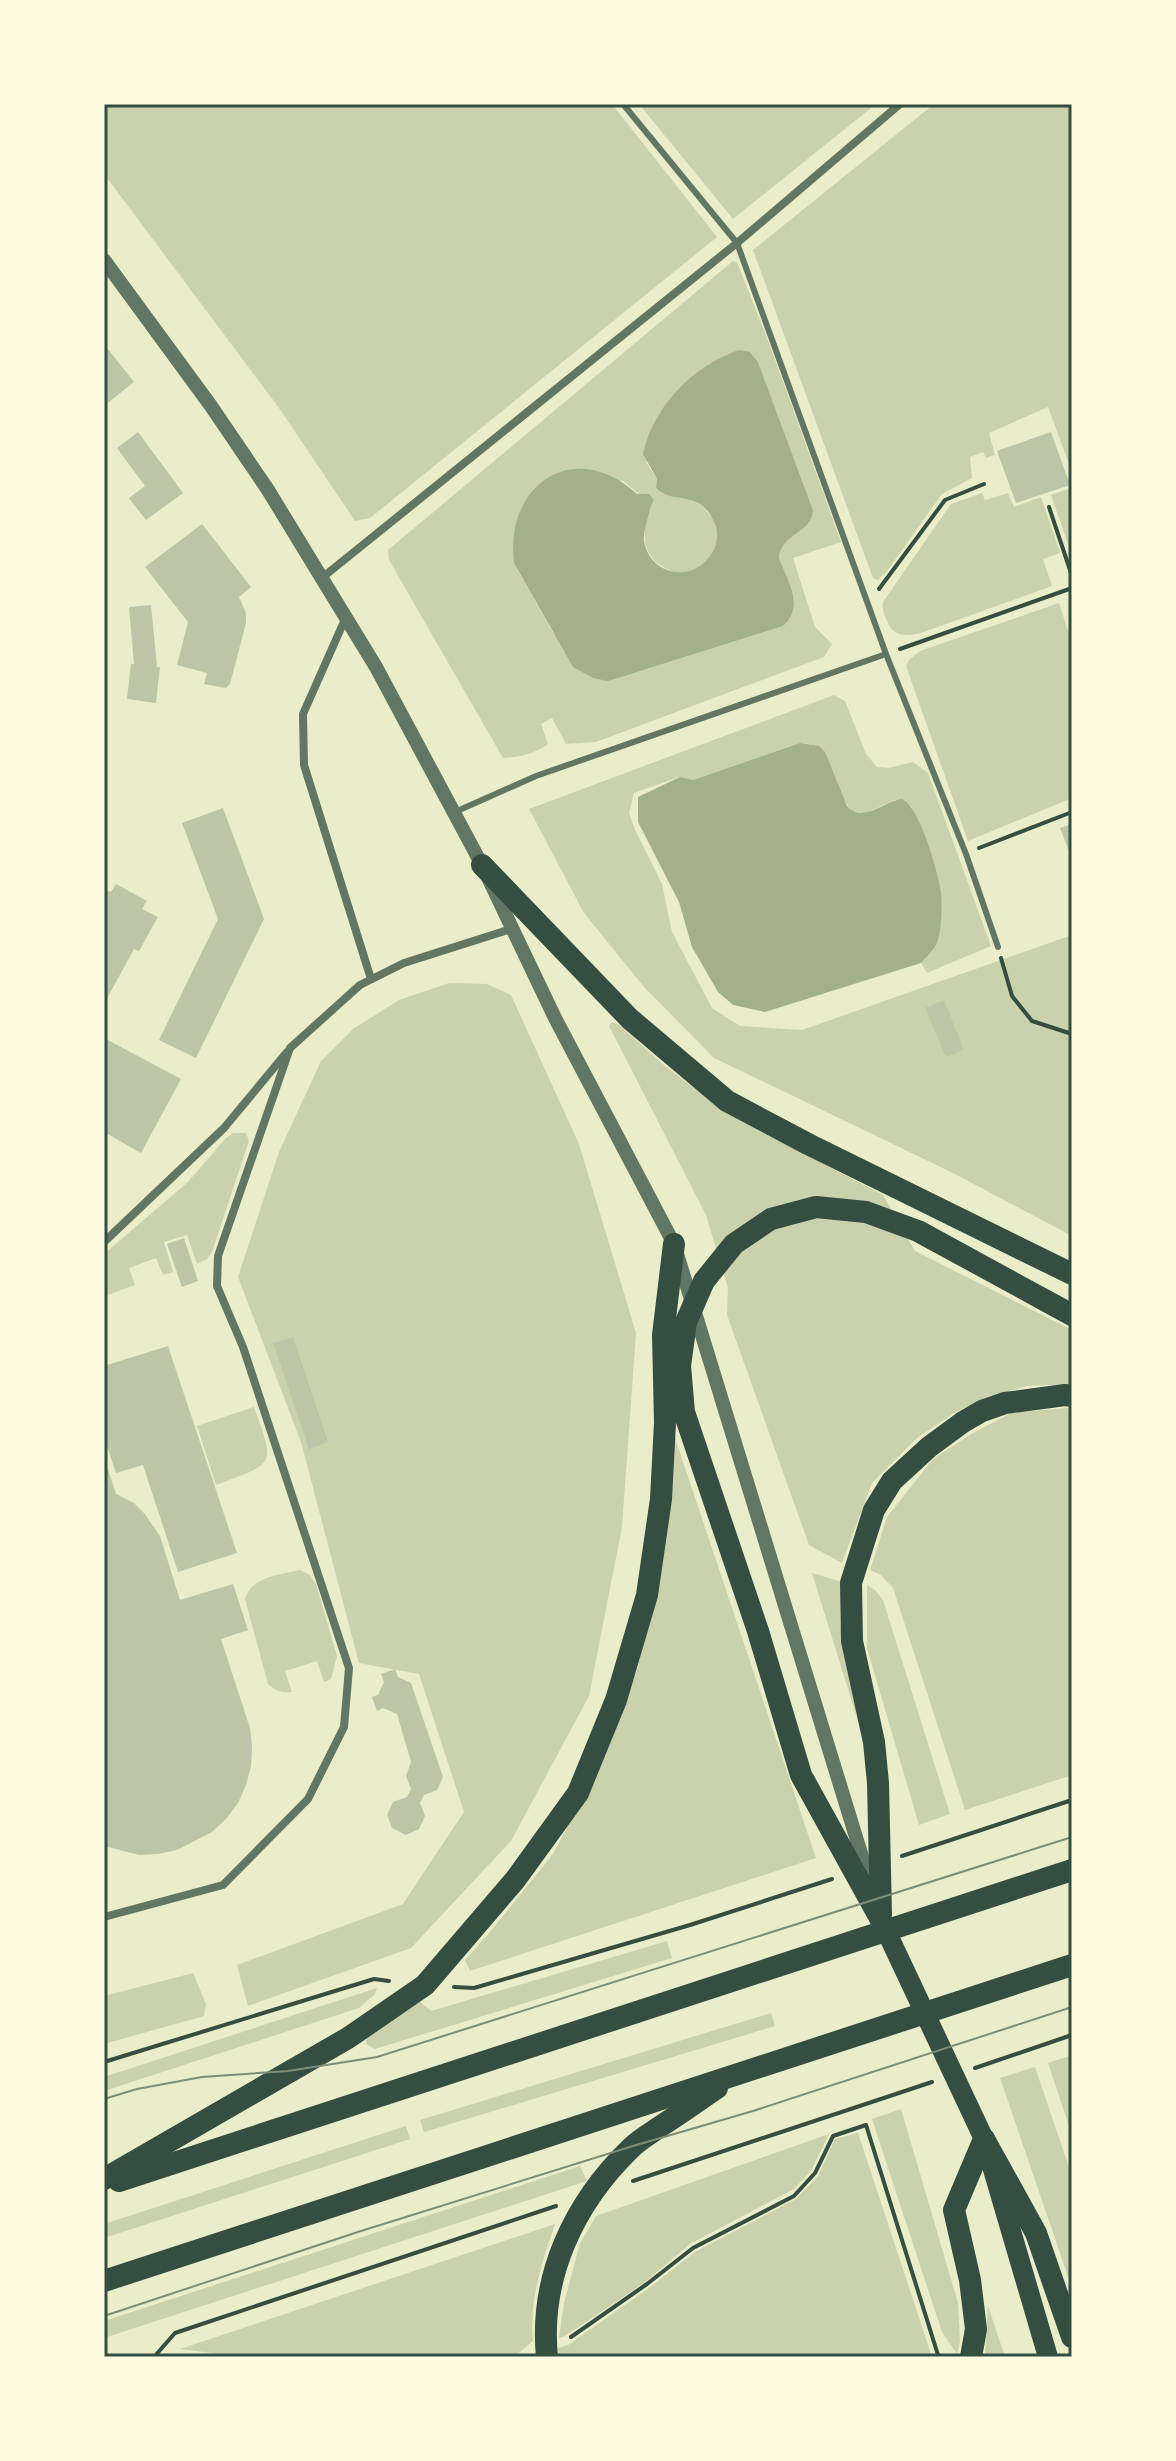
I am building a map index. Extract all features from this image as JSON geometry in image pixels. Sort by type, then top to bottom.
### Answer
[{"type":"highway","points":[[482,865],[630,1019],[727,1101],[1072,1274]]},
{"type":"highway","points":[[881,1920],[801,1775],[758,1631],[684,1412],[680,1366],[686,1322],[704,1281],[734,1244],[771,1219],[816,1207],[866,1212],[918,1231],[1072,1315]]},
{"type":"highway","points":[[104,2179],[348,2038],[425,1985],[515,1880],[578,1793],[616,1700],[647,1595],[661,1499],[665,1423],[663,1335],[674,1244]]},
{"type":"highway","points":[[881,1920],[878,1783],[874,1742],[852,1641],[851,1583],[874,1510],[892,1481],[929,1447],[982,1411],[1005,1403],[1072,1396]]},
{"type":"highway","points":[[104,2185],[1072,1870]]},
{"type":"highway","points":[[104,2281],[1072,1965]]},
{"type":"highway","points":[[546,2351],[547,2303],[553,2275],[562,2246],[589,2195],[633,2146],[740,2073]]},
{"type":"highway","points":[[984,2139],[1036,2233],[1072,2337]]},
{"type":"highway","points":[[971,2357],[976,2329],[970,2280],[954,2210],[984,2139]]},
{"type":"main road","points":[[881,1920],[984,2139],[1048,2357]]},
{"type":"street","points":[[323,577],[737,243],[900,104]]},
{"type":"street","points":[[104,260],[268,490],[391,693],[482,865],[555,1018],[674,1244],[881,1920]]},
{"type":"street","points":[[346,617],[303,714],[304,765],[371,979]]},
{"type":"street","points":[[104,1242],[224,1128],[290,1048],[360,985],[404,963],[511,929]]},
{"type":"street","points":[[104,1917],[223,1885],[308,1799],[344,1727],[349,1668],[243,1347],[217,1286],[218,1256],[290,1048]]},
{"type":"lane","points":[[623,104],[737,243],[886,654],[966,854],[998,947]]},
{"type":"lane","points":[[455,812],[536,776],[886,654]]},
{"type":"path","points":[[869,604],[945,500],[984,484]]},
{"type":"path","points":[[1049,507],[1072,576]]},
{"type":"path","points":[[886,654],[1072,588]]},
{"type":"path","points":[[966,854],[1072,812]]},
{"type":"path","points":[[998,947],[1012,996],[1032,1021],[1072,1034]]},
{"type":"path","points":[[1059,1805],[1072,1800]]},
{"type":"path","points":[[968,2070],[1072,2035]]},
{"type":"path","points":[[632,2181],[939,2080]]},
{"type":"path","points":[[546,2351],[564,2342],[647,2284],[693,2248],[794,2196],[815,2173],[833,2136],[866,2125],[938,2355],[943,2357]]},
{"type":"path","points":[[154,2357],[175,2333],[589,2195]]},
{"type":"shaded area","points":[[104,104],[612,104],[717,237],[370,518],[355,521],[279,408],[104,174]]},
{"type":"shaded area","points":[[639,104],[876,104],[733,219]]},
{"type":"shaded area","points":[[934,104],[1072,104],[1072,472],[1048,407],[989,433],[995,455],[986,458],[983,452],[970,457],[972,478],[942,494],[878,580],[873,578],[753,250]]},
{"type":"shaded area","points":[[733,261],[737,262],[772,351],[841,542],[793,558],[815,627],[832,644],[824,657],[596,742],[566,744],[552,718],[541,724],[548,744],[527,754],[503,758],[389,560],[388,550]],"holes":[[[750,352],[758,362],[813,510],[808,524],[785,544],[779,558],[793,594],[790,619],[783,626],[612,680],[553,633],[514,563],[622,480],[651,504],[645,540],[657,563],[683,574],[702,566],[715,546],[718,531],[715,522],[700,504],[667,495],[656,488],[657,479],[646,462]]]},
{"type":"shaded area","points":[[739,350],[750,352],[758,362],[813,510],[808,524],[785,544],[779,558],[793,594],[790,619],[783,626],[612,680],[593,678],[573,667],[514,563],[514,535],[520,510],[532,491],[549,477],[569,470],[591,469],[614,477],[637,494],[649,494],[654,500],[644,541],[655,562],[674,572],[695,569],[704,563],[714,550],[717,539],[709,513],[694,501],[670,496],[656,488],[657,479],[643,454],[656,419],[678,390],[706,366]]},
{"type":"shaded area","points":[[1072,488],[1072,549],[1070,550],[1051,495]]},
{"type":"shaded area","points":[[982,493],[985,500],[1008,493],[1014,507],[1041,497],[1060,553],[1043,559],[1052,586],[921,633],[897,633],[887,621],[883,602],[951,504]]},
{"type":"shaded area","points":[[1059,603],[1068,631],[1072,630],[1072,798],[968,841],[906,666],[920,651]]},
{"type":"shaded area","points":[[834,695],[845,701],[866,754],[877,767],[889,768],[913,762],[928,773],[991,946],[927,973],[921,963],[937,943],[940,909],[936,874],[911,806],[895,800],[865,813],[851,811],[811,744],[800,743],[693,780],[679,777],[634,793],[629,813],[662,884],[672,932],[712,1008],[740,1026],[802,1030],[1072,935],[1072,1236],[953,1173],[714,1058],[644,987],[584,913],[529,809]]},
{"type":"shaded area","points":[[800,743],[819,746],[825,752],[847,806],[853,811],[867,812],[902,799],[909,804],[927,841],[936,870],[941,892],[940,931],[936,946],[921,963],[765,1012],[733,1005],[718,992],[692,947],[679,902],[638,822],[638,797],[680,777],[693,780]]},
{"type":"shaded area","points":[[449,983],[487,984],[511,995],[579,1144],[636,1333],[622,1527],[589,1696],[511,1841],[411,1948],[248,2006],[237,1965],[403,1904],[464,1812],[419,1674],[359,1663],[301,1442],[238,1277],[279,1152],[321,1061],[353,1029],[399,1000]]},
{"type":"shaded area","points":[[612,1022],[704,1096],[780,1141],[883,1195],[915,1251],[1072,1330],[1072,1384],[1027,1386],[990,1396],[954,1413],[917,1438],[872,1483],[842,1563],[809,1545],[727,1315],[728,1288],[706,1215],[609,1026]]},
{"type":"shaded area","points":[[233,1133],[246,1133],[249,1141],[207,1259],[197,1264],[187,1235],[164,1242],[173,1272],[163,1275],[156,1258],[129,1268],[135,1285],[105,1296],[104,1254],[188,1182]]},
{"type":"shaded area","points":[[254,1407],[266,1442],[265,1460],[250,1472],[216,1485],[197,1426]]},
{"type":"shaded area","points":[[1072,1409],[1072,1775],[965,1810],[893,1588],[881,1575],[870,1570],[887,1517],[933,1459],[1011,1413]]},
{"type":"shaded area","points":[[672,1429],[816,1858],[470,1971],[465,1960],[553,1854],[601,1763],[638,1667],[658,1575]]},
{"type":"shaded area","points":[[300,1570],[310,1575],[316,1584],[337,1656],[331,1679],[324,1682],[317,1661],[285,1671],[292,1692],[282,1692],[268,1684],[245,1599],[260,1581]]},
{"type":"shaded area","points":[[812,1573],[842,1582],[842,1638],[861,1731]]},
{"type":"shaded area","points":[[867,1585],[883,1600],[950,1814],[919,1825],[867,1648]]},
{"type":"shaded area","points":[[667,1941],[672,1958],[375,2049],[366,2044],[367,2036],[418,2000],[431,2011]]},
{"type":"shaded area","points":[[193,1973],[206,2004],[204,2016],[104,2044],[104,1996]]},
{"type":"shaded area","points":[[377,1988],[375,1994],[359,2008],[104,2091],[104,2077]]},
{"type":"shaded area","points":[[771,2013],[775,2026],[424,2132],[420,2120]]},
{"type":"shaded area","points":[[1072,2055],[1072,2135],[1048,2063]]},
{"type":"shaded area","points":[[1035,2067],[1072,2176],[1072,2288],[1000,2078]]},
{"type":"shaded area","points":[[901,2109],[958,2303],[960,2341],[957,2354],[942,2332],[872,2119]]},
{"type":"shaded area","points":[[406,2126],[410,2139],[104,2238],[104,2224]]},
{"type":"shaded area","points":[[858,2133],[932,2357],[559,2357],[558,2348],[568,2345],[695,2252],[796,2199],[818,2176],[835,2139]]},
{"type":"shaded area","points":[[829,2134],[811,2171],[794,2189],[690,2244],[644,2283],[559,2338],[564,2303],[580,2243],[596,2216]]},
{"type":"shaded area","points":[[580,2166],[587,2181],[104,2338],[104,2321]]},
{"type":"shaded area","points":[[555,2224],[535,2296],[533,2341],[514,2357],[245,2357],[180,2349]]},
{"type":"shaded area","points":[[988,2306],[1005,2357],[985,2357]]},
{"type":"building","points":[[104,344],[134,382],[104,406]]},
{"type":"building","points":[[138,432],[183,493],[146,520],[129,498],[145,486],[117,448]]},
{"type":"building","points":[[1051,432],[1070,485],[1016,503],[997,451]]},
{"type":"building","points":[[202,524],[251,587],[239,597],[246,613],[246,623],[230,684],[226,688],[204,684],[207,673],[177,665],[188,622],[145,567]]},
{"type":"building","points":[[151,605],[157,667],[160,667],[156,703],[127,699],[131,664],[134,664],[129,607]]},
{"type":"building","points":[[223,808],[264,919],[196,1058],[159,1040],[218,919],[182,823]]},
{"type":"building","points":[[1072,824],[1072,859],[1060,828]]},
{"type":"building","points":[[116,884],[147,901],[142,909],[158,917],[139,951],[134,949],[104,1004],[104,893],[106,890],[111,892]]},
{"type":"building","points":[[944,1000],[964,1050],[946,1057],[925,1008]]},
{"type":"building","points":[[104,1038],[181,1079],[141,1153],[104,1132]]},
{"type":"building","points":[[184,1238],[198,1281],[182,1287],[167,1244]]},
{"type":"building","points":[[293,1337],[328,1442],[309,1449],[273,1343]]},
{"type":"building","points":[[168,1346],[237,1553],[178,1572],[143,1465],[116,1473],[104,1437],[104,1366]]},
{"type":"building","points":[[105,1460],[116,1494],[134,1503],[160,1536],[180,1600],[233,1584],[248,1630],[221,1639],[250,1728],[251,1766],[246,1785],[238,1803],[212,1832],[177,1850],[158,1854],[139,1855],[104,1846]]},
{"type":"building","points":[[395,1669],[398,1677],[411,1683],[443,1777],[437,1790],[424,1795],[420,1803],[425,1816],[419,1829],[406,1835],[392,1828],[387,1815],[393,1802],[407,1797],[411,1789],[406,1776],[411,1762],[397,1714],[383,1708],[377,1711],[372,1697],[378,1695],[384,1682],[381,1674]]},
{"type":"tram line","points":[[104,2099],[137,2089],[202,2077],[288,2071],[377,2057],[1072,1837]]},
{"type":"tram line","points":[[104,2316],[361,2231],[753,2111],[1072,2007]]}]
